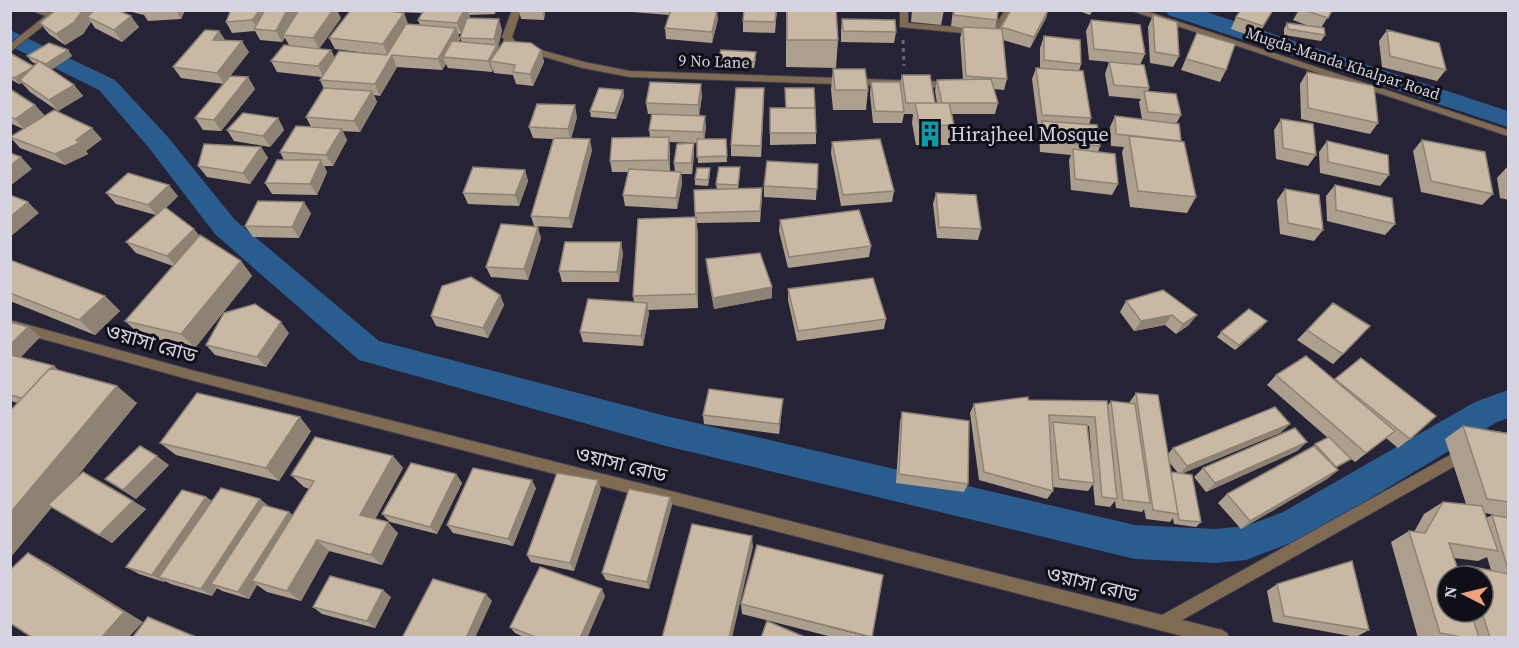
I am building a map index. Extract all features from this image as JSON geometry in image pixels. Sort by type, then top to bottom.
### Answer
[{"type":"street","points":[[34,10],[56,13]]},
{"type":"street","name":"9 No Lane","points":[[517,10],[507,38],[513,45],[611,72],[957,85]]},
{"type":"street","points":[[903,10],[903,25],[995,33],[1010,10]]},
{"type":"street","name":"Mugda-Manda Khalpar Road","points":[[1133,10],[1509,133]]},
{"type":"street","points":[[10,49],[56,13]]},
{"type":"street","name":"ওয়াসা রোড","points":[[10,325],[207,379],[1222,638]]},
{"type":"street","points":[[1164,623],[1450,460],[1479,447]]},
{"type":"path","points":[[903,25],[904,82]]},
{"type":"building","points":[[56,10],[83,10],[74,22],[56,34],[40,23]]},
{"type":"building","points":[[95,10],[117,10],[131,16],[114,30],[87,17]]},
{"type":"building","points":[[231,10],[260,10],[252,20],[226,22]]},
{"type":"building","points":[[265,10],[287,10],[276,31],[254,29]]},
{"type":"building","points":[[299,10],[333,10],[313,38],[283,35]]},
{"type":"building","points":[[351,10],[404,13],[383,44],[329,38]]},
{"type":"building","points":[[424,10],[464,10],[457,23],[418,20]]},
{"type":"building","points":[[671,10],[717,10],[712,32],[665,28]]},
{"type":"building","points":[[744,10],[776,10],[775,22],[743,21]]},
{"type":"building","points":[[787,10],[836,10],[838,40],[787,40]]},
{"type":"building","points":[[954,10],[998,10],[997,20],[954,15]]},
{"type":"building","points":[[1011,10],[1048,10],[1034,37],[1001,27]]},
{"type":"building","points":[[1241,10],[1273,10],[1263,26],[1236,17]]},
{"type":"building","points":[[1304,10],[1332,10],[1328,18]]},
{"type":"building","points":[[1153,15],[1177,22],[1179,56],[1155,52]]},
{"type":"building","points":[[467,18],[499,19],[494,39],[460,38]]},
{"type":"building","points":[[842,19],[895,20],[896,32],[843,31]]},
{"type":"building","points":[[1091,20],[1140,25],[1145,54],[1094,49]]},
{"type":"building","points":[[1287,23],[1324,28],[1325,35],[1288,29]]},
{"type":"building","points":[[406,24],[456,28],[438,59],[392,55],[375,84],[320,80],[339,51],[387,55]]},
{"type":"building","points":[[963,27],[1002,29],[1007,79],[966,76]]},
{"type":"building","points":[[205,30],[219,31],[213,40],[242,41],[217,73],[173,67]]},
{"type":"building","points":[[1387,30],[1439,43],[1446,70],[1390,56]]},
{"type":"building","points":[[1197,33],[1235,44],[1226,70],[1186,59]]},
{"type":"building","points":[[1044,36],[1080,40],[1081,64],[1044,60]]},
{"type":"building","points":[[452,41],[497,45],[488,61],[443,57]]},
{"type":"building","points":[[504,41],[531,43],[541,50],[530,74],[513,72],[515,65],[490,61]]},
{"type":"building","points":[[49,43],[68,50],[46,64],[27,56]]},
{"type":"building","points":[[284,45],[331,50],[318,66],[271,61]]},
{"type":"building","points":[[721,50],[756,52],[754,62],[718,60]]},
{"type":"building","points":[[10,53],[33,66],[14,78],[10,76]]},
{"type":"building","points":[[39,61],[74,85],[49,100],[20,80]]},
{"type":"building","points":[[1109,62],[1144,65],[1149,88],[1114,85]]},
{"type":"building","points":[[1036,68],[1083,71],[1091,118],[1042,115]]},
{"type":"building","points":[[833,69],[865,69],[868,90],[835,90]]},
{"type":"building","points":[[1307,72],[1374,86],[1378,123],[1308,108]]},
{"type":"building","points":[[902,75],[930,75],[935,103],[906,103]]},
{"type":"building","points":[[230,76],[248,77],[214,120],[195,118]]},
{"type":"building","points":[[991,79],[998,103],[942,103],[937,80]]},
{"type":"building","points":[[650,82],[701,84],[698,105],[646,103]]},
{"type":"building","points":[[871,82],[900,82],[904,112],[875,111]]},
{"type":"building","points":[[324,88],[372,91],[354,121],[306,117]]},
{"type":"building","points":[[599,88],[623,90],[615,113],[590,111]]},
{"type":"building","points":[[736,88],[764,88],[761,146],[731,145]]},
{"type":"building","points":[[785,88],[814,88],[815,108],[786,108]]},
{"type":"building","points":[[10,89],[35,105],[15,119],[10,117]]},
{"type":"building","points":[[1144,91],[1176,94],[1181,115],[1148,112]]},
{"type":"building","points":[[915,103],[949,103],[954,125],[920,126]]},
{"type":"building","points":[[537,104],[575,105],[568,129],[529,127]]},
{"type":"building","points":[[770,108],[815,108],[816,133],[770,133]]},
{"type":"building","points":[[54,110],[92,128],[76,140],[79,143],[55,154],[10,137]]},
{"type":"building","points":[[243,113],[278,118],[263,136],[227,130]]},
{"type":"building","points":[[652,114],[705,116],[703,132],[649,130]]},
{"type":"building","points":[[1115,116],[1179,124],[1181,141],[1116,134]]},
{"type":"building","points":[[1281,119],[1313,124],[1316,155],[1283,148]]},
{"type":"building","points":[[1042,121],[1097,125],[1100,146],[1044,141]]},
{"type":"building","points":[[296,126],[342,129],[326,155],[280,152]]},
{"type":"building","points":[[1129,136],[1184,142],[1196,197],[1138,191]]},
{"type":"building","points":[[669,137],[668,160],[610,161],[612,138]]},
{"type":"building","points":[[554,138],[590,139],[569,218],[531,216]]},
{"type":"building","points":[[697,139],[726,139],[727,156],[697,157]]},
{"type":"building","points":[[880,139],[894,191],[843,195],[832,142]]},
{"type":"building","points":[[1422,140],[1485,152],[1493,194],[1431,181]]},
{"type":"building","points":[[1327,141],[1388,155],[1389,175],[1328,162]]},
{"type":"building","points":[[694,143],[691,163],[674,163],[677,144]]},
{"type":"building","points":[[204,144],[261,147],[243,173],[198,166]]},
{"type":"building","points":[[1073,149],[1115,154],[1118,184],[1075,179]]},
{"type":"building","points":[[10,153],[21,157],[10,166]]},
{"type":"building","points":[[277,160],[321,160],[310,184],[265,183]]},
{"type":"building","points":[[767,161],[818,164],[817,189],[764,186]]},
{"type":"building","points":[[473,167],[525,170],[515,195],[463,193]]},
{"type":"building","points":[[719,167],[740,167],[738,185],[716,184]]},
{"type":"building","points":[[697,168],[710,168],[708,180],[695,179]]},
{"type":"building","points":[[629,169],[681,172],[676,198],[623,195]]},
{"type":"building","points":[[128,173],[169,185],[148,205],[106,193]]},
{"type":"building","points":[[1335,185],[1392,198],[1395,224],[1336,210]]},
{"type":"building","points":[[762,188],[760,211],[695,213],[694,190]]},
{"type":"building","points":[[1285,189],[1319,195],[1323,230],[1288,223]]},
{"type":"building","points":[[936,193],[976,195],[981,229],[939,227]]},
{"type":"building","points":[[10,195],[28,202],[10,217]]},
{"type":"building","points":[[258,201],[304,202],[292,227],[245,226]]},
{"type":"building","points":[[165,207],[194,229],[167,256],[126,242]]},
{"type":"building","points":[[859,210],[871,246],[789,257],[780,220]]},
{"type":"building","points":[[696,217],[696,294],[633,296],[638,219]]},
{"type":"building","points":[[501,224],[538,227],[524,269],[486,267]]},
{"type":"building","points":[[200,235],[241,261],[181,334],[125,321]]},
{"type":"building","points":[[565,242],[621,242],[617,272],[559,271]]},
{"type":"building","points":[[760,253],[772,287],[713,298],[706,259]]},
{"type":"building","points":[[10,260],[105,296],[79,320],[10,293]]},
{"type":"building","points":[[471,277],[500,295],[483,328],[431,316],[442,286]]},
{"type":"building","points":[[873,278],[886,319],[798,331],[788,289]]},
{"type":"building","points":[[1163,290],[1197,315],[1183,324],[1172,315],[1141,321],[1126,301]]},
{"type":"building","points":[[588,299],[647,303],[641,336],[580,332]]},
{"type":"building","points":[[1333,303],[1370,326],[1343,354],[1307,330]]},
{"type":"building","points":[[255,304],[281,322],[257,357],[206,345],[224,313]]},
{"type":"building","points":[[1249,309],[1267,321],[1239,345],[1221,332]]},
{"type":"building","points":[[10,322],[28,327],[10,345]]},
{"type":"building","points":[[11,355],[54,366],[22,398],[10,395]]},
{"type":"building","points":[[1306,356],[1395,431],[1366,453],[1276,375]]},
{"type":"building","points":[[1361,358],[1436,416],[1410,439],[1335,379]]},
{"type":"building","points":[[50,368],[117,386],[10,513],[10,411]]},
{"type":"building","points":[[709,389],[783,399],[779,424],[703,415]]},
{"type":"building","points":[[197,393],[300,417],[266,468],[160,443]]},
{"type":"building","points":[[1136,393],[1158,395],[1178,514],[1153,510]]},
{"type":"building","points":[[1028,397],[1028,400],[1107,401],[1117,499],[1102,497],[1095,417],[1049,415],[1053,491],[984,472],[974,404]]},
{"type":"building","points":[[1111,401],[1135,404],[1150,503],[1123,500]]},
{"type":"building","points":[[1275,407],[1290,424],[1187,466],[1173,448]]},
{"type":"building","points":[[902,412],[969,421],[968,484],[899,474]]},
{"type":"building","points":[[1053,422],[1087,425],[1094,483],[1059,479]]},
{"type":"building","points":[[1463,426],[1509,434],[1509,502],[1487,499]]},
{"type":"building","points":[[1295,428],[1307,442],[1215,483],[1203,468]]},
{"type":"building","points":[[315,437],[393,456],[360,515],[388,522],[371,555],[317,540],[287,591],[252,581],[314,481],[291,475]]},
{"type":"building","points":[[1329,437],[1351,459],[1336,467],[1315,444]]},
{"type":"building","points":[[140,446],[157,456],[123,490],[105,479]]},
{"type":"building","points":[[1314,446],[1338,470],[1250,521],[1227,494]]},
{"type":"building","points":[[411,463],[456,474],[430,527],[382,514]]},
{"type":"building","points":[[473,468],[532,480],[508,539],[447,525]]},
{"type":"building","points":[[83,472],[133,501],[99,535],[48,505]]},
{"type":"building","points":[[1171,472],[1192,475],[1201,522],[1179,520]]},
{"type":"building","points":[[557,473],[598,480],[570,563],[527,555]]},
{"type":"building","points":[[221,488],[260,499],[201,589],[159,577]]},
{"type":"building","points":[[629,489],[670,497],[647,582],[602,573]]},
{"type":"building","points":[[182,490],[206,497],[152,575],[126,567]]},
{"type":"building","points":[[1443,502],[1482,506],[1498,551],[1449,543],[1456,564],[1435,564],[1435,617],[1409,531],[1425,533]]},
{"type":"building","points":[[263,505],[289,512],[238,592],[211,584]]},
{"type":"building","points":[[1492,515],[1509,518],[1509,573]]},
{"type":"building","points":[[692,524],[752,536],[729,638],[662,638]]},
{"type":"building","points":[[757,545],[883,575],[872,637],[741,604]]},
{"type":"building","points":[[28,553],[124,612],[101,638],[33,638],[10,623],[10,570]]},
{"type":"building","points":[[1352,561],[1369,630],[1284,616],[1277,584]]},
{"type":"building","points":[[540,567],[602,589],[580,638],[538,638],[510,627]]},
{"type":"building","points":[[1495,571],[1509,574],[1509,638],[1490,638],[1486,624],[1495,624]]},
{"type":"building","points":[[330,576],[383,590],[367,621],[313,607]]},
{"type":"building","points":[[433,579],[486,594],[466,638],[402,638]]},
{"type":"building","points":[[148,617],[198,638],[132,638]]},
{"type":"building","points":[[767,621],[807,638],[761,638]]},
{"type":"building","points":[[1437,624],[1475,624],[1479,638],[1467,638],[1440,633]]},
{"type":"waterway","points":[[1176,10],[1508,119]]},
{"type":"waterway","points":[[10,37],[107,85],[158,142],[225,227],[370,351],[666,431],[1135,542],[1216,546],[1246,543],[1294,525],[1486,412],[1508,404]]},
{"type":"place","name":"Hirajheel Mosque","points":[[930,134]]}]
